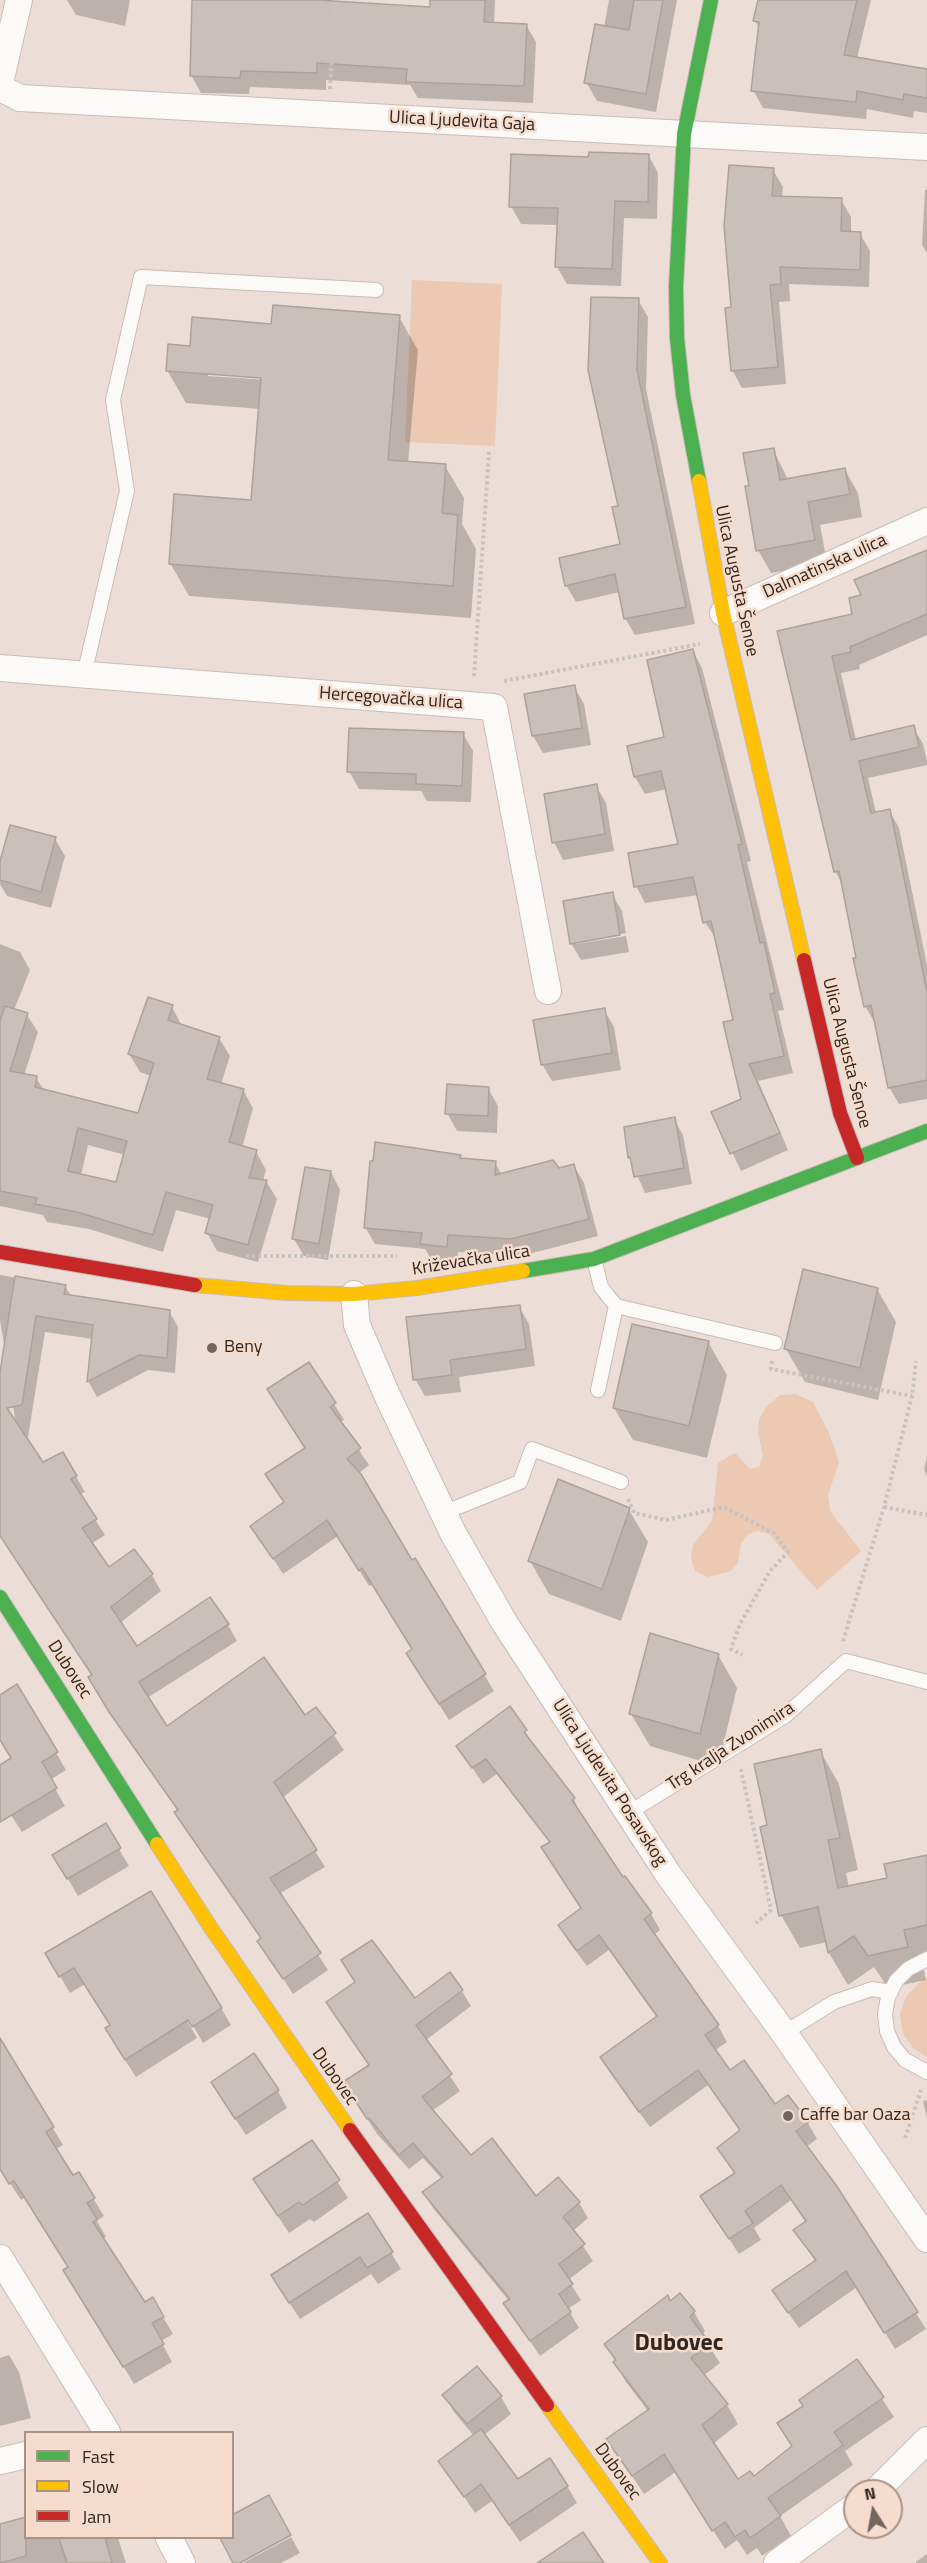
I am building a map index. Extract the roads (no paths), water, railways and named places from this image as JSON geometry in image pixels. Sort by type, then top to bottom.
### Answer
[{"type":"main road","name":"Ulica Augusta Šenoe","points":[[711,0],[684,134],[678,247],[677,338],[691,452],[723,613],[840,1113],[857,1158]]},
{"type":"main road","name":"Križevačka ulica","points":[[0,1252],[180,1284],[286,1293],[354,1294],[490,1278],[594,1258],[927,1131]]},
{"type":"main road","name":"Dubovec","points":[[0,1597],[209,1925],[302,2063],[660,2563]]},
{"type":"street","points":[[0,83],[19,0]]},
{"type":"street","name":"Ulica Ljudevita Gaja","points":[[0,88],[20,98],[927,147]]},
{"type":"street","name":"Dalmatinska ulica","points":[[723,613],[927,521]]},
{"type":"street","name":"Hercegovačka ulica","points":[[0,668],[494,706],[548,991]]},
{"type":"street","name":"Ulica Ljudevita Posavskog","points":[[354,1294],[357,1325],[443,1514],[504,1622],[630,1812],[668,1874],[784,2033],[927,2239]]},
{"type":"street","points":[[0,2258],[106,2431]]},
{"type":"street","points":[[888,2479],[927,2440]]},
{"type":"street","points":[[0,2461],[24,2455]]},
{"type":"street","points":[[777,2563],[843,2515]]},
{"type":"street","points":[[170,2539],[182,2563]]},
{"type":"lane","points":[[84,675],[127,491],[112,400],[141,277],[376,290]]},
{"type":"lane","points":[[594,1258],[601,1287],[616,1305],[775,1343]]},
{"type":"lane","points":[[598,1390],[616,1305]]},
{"type":"lane","points":[[443,1514],[520,1482],[532,1449],[621,1482]]},
{"type":"lane","name":"Trg kralja Zvonimira","points":[[630,1812],[785,1716],[846,1660],[927,1682]]},
{"type":"lane","points":[[925,2078],[894,2047],[887,2031],[885,2014],[891,1992],[908,1969],[927,1959]]},
{"type":"lane","points":[[784,2033],[834,2002],[872,1989],[891,1992]]},
{"type":"place","name":"Beny","points":[[212,1348]]},
{"type":"place","name":"Caffe bar Oaza","points":[[788,2116]]},
{"type":"district","name":"Dubovec","points":[[679,2344]]}]
